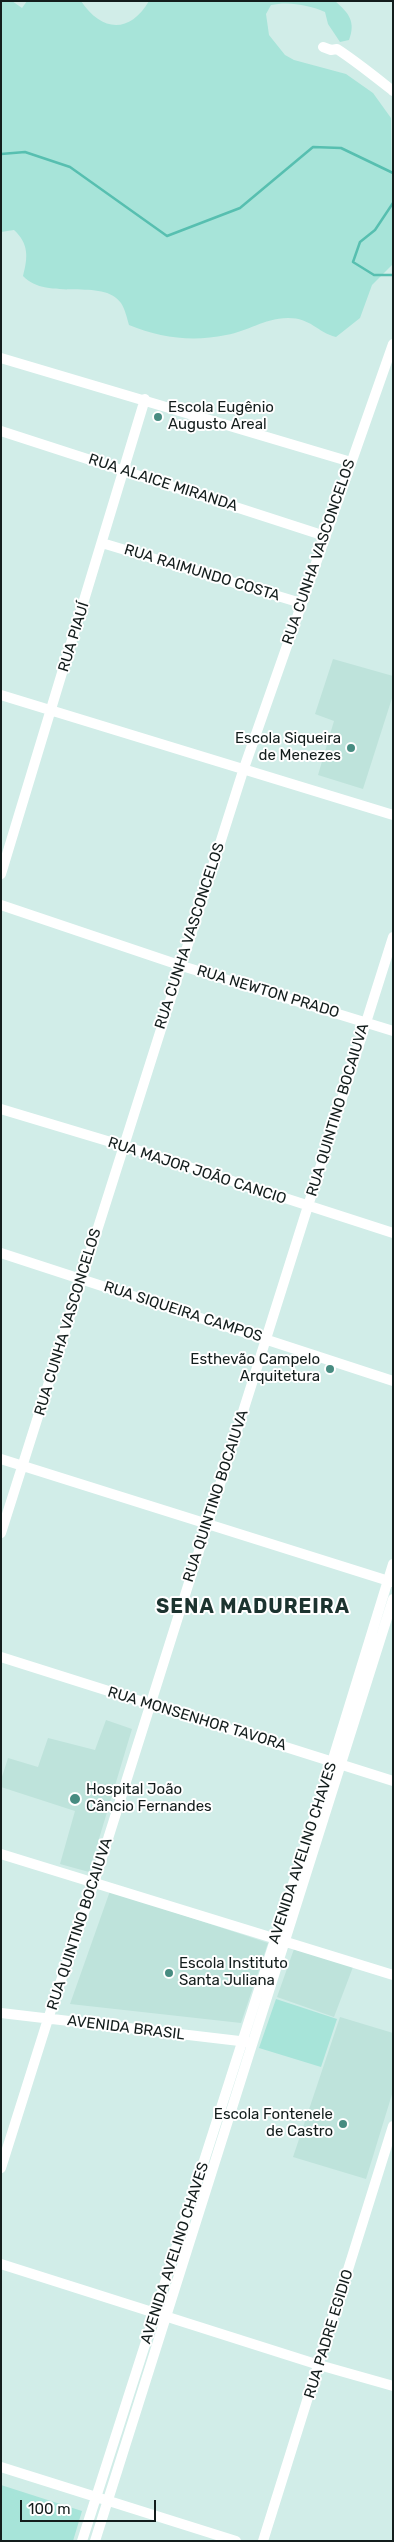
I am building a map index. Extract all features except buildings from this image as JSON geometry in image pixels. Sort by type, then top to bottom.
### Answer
[{"type":"street","points":[[323,47],[331,50],[337,49],[362,65],[393,91]]},
{"type":"street","name":"RUA CUNHA VASCONCELOS","points":[[1,1533],[80,1278],[182,966],[243,771],[393,344]]},
{"type":"street","points":[[1,358],[145,399],[351,462]]},
{"type":"street","name":"RUA PIAUÍ","points":[[1,874],[145,399]]},
{"type":"street","name":"RUA ALAICE MIRANDA","points":[[1,431],[325,536]]},
{"type":"street","name":"RUA RAIMUNDO COSTA","points":[[102,543],[301,603]]},
{"type":"street","points":[[1,695],[243,771],[393,815]]},
{"type":"street","name":"RUA NEWTON PRADO","points":[[1,905],[182,966],[393,1031]]},
{"type":"street","name":"RUA QUINTINO BOCAIUVA","points":[[1,2168],[48,2019],[94,1884],[206,1524],[267,1340],[393,937]]},
{"type":"street","name":"RUA MAJOR JOÃO CANCIO","points":[[1,1109],[124,1146],[393,1233]]},
{"type":"street","name":"RUA SIQUEIRA CAMPOS","points":[[1,1253],[393,1381]]},
{"type":"street","points":[[1,1459],[390,1582]]},
{"type":"street","name":"AVENIDA AVELINO CHAVES","points":[[247,2042],[286,1940],[390,1582],[393,1564]]},
{"type":"street","name":"AVENIDA AVELINO CHAVES","points":[[82,2541],[160,2315],[247,2042],[275,1937],[393,1599]]},
{"type":"street","name":"RUA MONSENHOR TAVORA","points":[[1,1657],[393,1781]]},
{"type":"street","points":[[1,1854],[94,1884],[286,1940],[393,1975]]},
{"type":"street","name":"AVENIDA BRASIL","points":[[1,2013],[247,2042]]},
{"type":"street","name":"RUA PADRE EGIDIO","points":[[263,2541],[393,2126]]},
{"type":"street","points":[[1,2264],[319,2365],[393,2386]]},
{"type":"street","name":"AVENIDA AVELINO CHAVES","points":[[95,2541],[160,2315]]},
{"type":"street","points":[[1,2467],[236,2541]]},
{"type":"shaded area","points":[[1,1],[12,1],[22,8],[27,1],[81,1],[97,18],[115,25],[133,20],[149,1],[335,1],[350,18],[352,28],[349,40],[340,42],[328,24],[325,12],[313,7],[299,4],[271,5],[266,14],[269,35],[285,55],[294,60],[346,74],[373,93],[391,118],[393,264],[372,285],[360,318],[336,337],[303,320],[288,318],[263,323],[226,335],[177,338],[129,325],[121,303],[113,295],[101,291],[46,288],[33,284],[23,276],[26,251],[22,240],[14,230],[1,232]]},
{"type":"shaded area","name":"Escola Siqueira de Menezes","points":[[333,659],[393,676],[393,695],[363,789],[318,775],[334,721],[315,714]]},
{"type":"shaded area","name":"Hospital João Câncio Fernandes","points":[[106,1720],[132,1729],[89,1872],[60,1864],[75,1811],[1,1787],[1,1780],[8,1758],[38,1767],[48,1738],[95,1750]]},
{"type":"shaded area","name":"Escola Instituto Santa Juliana","points":[[110,1891],[268,1943],[241,2023],[70,2004]]},
{"type":"shaded area","points":[[294,1949],[353,1967],[334,2017],[277,1997]]},
{"type":"shaded area","points":[[276,1999],[337,2019],[321,2067],[259,2048]]},
{"type":"shaded area","name":"Escola Fontenele de Castro","points":[[340,2017],[393,2033],[393,2091],[366,2179],[293,2157]]},
{"type":"shaded area","points":[[1,2485],[82,2511],[73,2541],[1,2541]]},
{"type":"waterway","points":[[1,154],[25,152],[70,167],[167,236],[240,208],[313,147],[341,148],[393,173]]},
{"type":"waterway","points":[[393,203],[375,230],[360,242],[353,262],[374,275],[393,275]]},
{"type":"place","name":"Escola Eugênio Augusto Areal","points":[[158,417]]},
{"type":"place","name":"Escola Siqueira de Menezes","points":[[351,748]]},
{"type":"place","name":"Esthevão Campelo Arquitetura","points":[[330,1369]]},
{"type":"place","name":"Hospital João Câncio Fernandes","points":[[75,1799]]},
{"type":"place","name":"Escola Instituto Santa Juliana","points":[[169,1973]]},
{"type":"place","name":"Escola Fontenele de Castro","points":[[343,2124]]},
{"type":"district","name":"SENA MADUREIRA","points":[[253,1607]]}]
